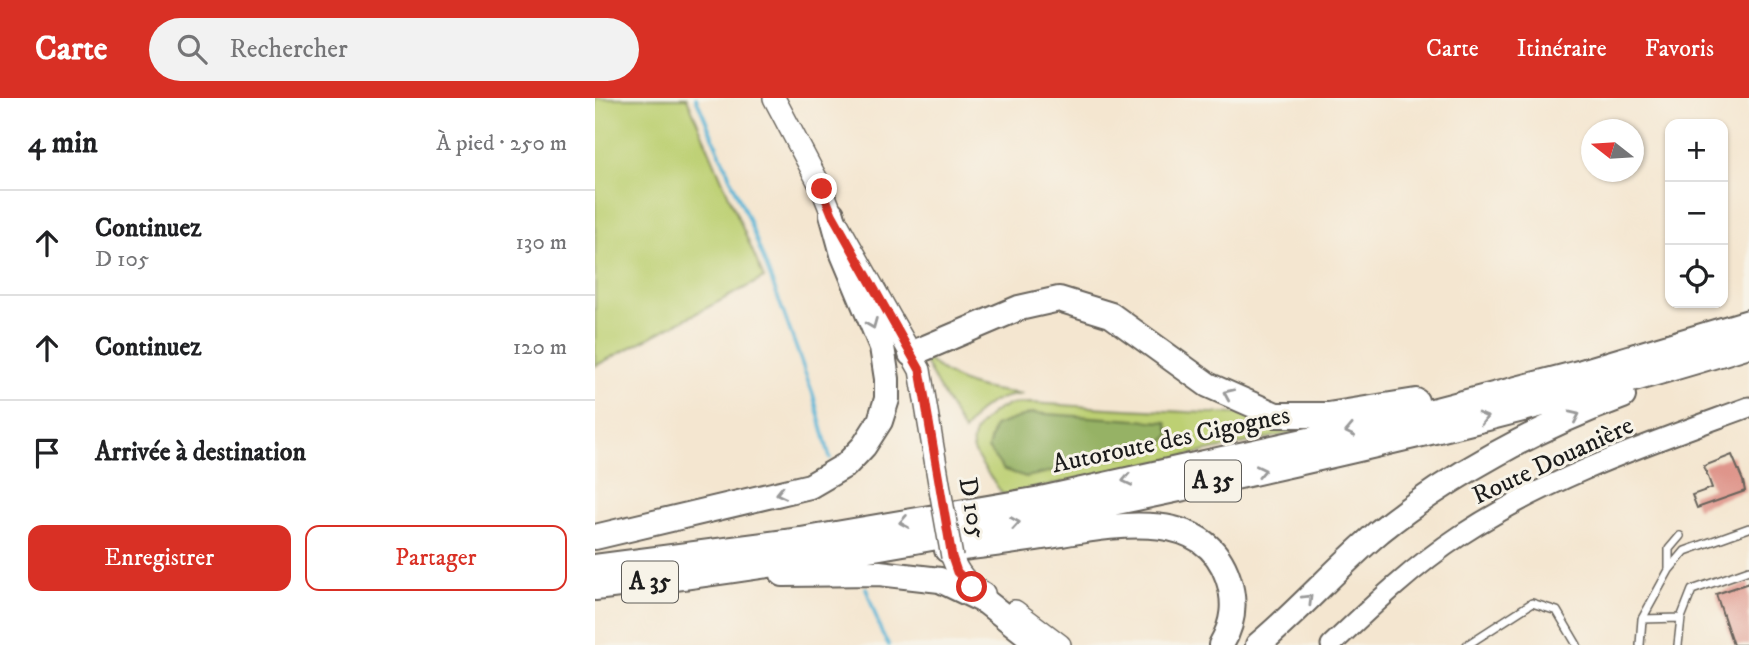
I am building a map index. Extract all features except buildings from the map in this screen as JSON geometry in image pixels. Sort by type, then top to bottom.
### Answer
[{"type":"highway","points":[[595,537],[810,486],[846,465],[864,446],[880,421],[887,399],[887,379],[882,347],[843,254],[832,214]]},
{"type":"highway","points":[[915,362],[1019,308],[1059,299],[1111,315],[1208,386],[1276,415],[1328,415],[1413,401],[1550,369],[1582,372]]},
{"type":"highway","name":"Autoroute des Cigognes","points":[[595,567],[801,540],[1041,499],[1386,423],[1582,372],[1749,322]]},
{"type":"highway","name":"Autoroute des Cigognes","points":[[595,588],[706,574],[1046,518],[1394,442],[1749,345]]},
{"type":"highway","points":[[1258,645],[1378,533],[1415,504],[1457,477],[1536,434],[1597,405],[1686,372],[1713,356]]},
{"type":"highway","points":[[706,574],[985,546],[1099,528],[1136,525],[1166,527],[1190,534],[1203,542],[1219,559],[1226,572],[1234,600],[1232,619],[1221,645]]},
{"type":"highway","points":[[706,574],[879,573],[940,580],[986,602],[1037,645]]},
{"type":"main road","name":"D 105","points":[[774,98],[832,214],[915,362],[957,572],[972,587],[1008,606],[1060,645]]},
{"type":"main road","name":"Route Douanière","points":[[1331,645],[1411,573],[1451,542],[1521,500],[1615,457],[1749,407]]},
{"type":"lane","points":[[1640,645],[1642,619],[1669,570],[1685,551],[1749,528]]},
{"type":"lane","points":[[1669,570],[1669,549],[1680,536]]},
{"type":"lane","points":[[1678,645],[1681,618],[1692,590],[1749,569]]},
{"type":"lane","points":[[1467,645],[1532,603],[1557,611],[1577,645]]},
{"type":"lane","points":[[1642,619],[1681,618]]},
{"type":"green space","points":[[595,98],[687,98],[764,278],[595,366]]},
{"type":"green space","points":[[919,352],[943,372],[967,384],[1023,394],[988,404],[964,432]]},
{"type":"green space","points":[[1031,403],[1252,414],[1385,413],[1003,495],[973,448],[975,434],[984,421],[1003,407]]},
{"type":"green space","points":[[1032,413],[1166,422],[1170,434],[1160,448],[1026,477],[1004,470],[988,449],[994,426]]},
{"type":"waterway","points":[[696,98],[749,221],[777,295],[813,394],[830,458]]},
{"type":"waterway","points":[[866,588],[882,634],[889,645]]},
{"type":"route","points":[[822,189],[832,214],[920,370],[952,557],[957,572],[972,587]]}]
